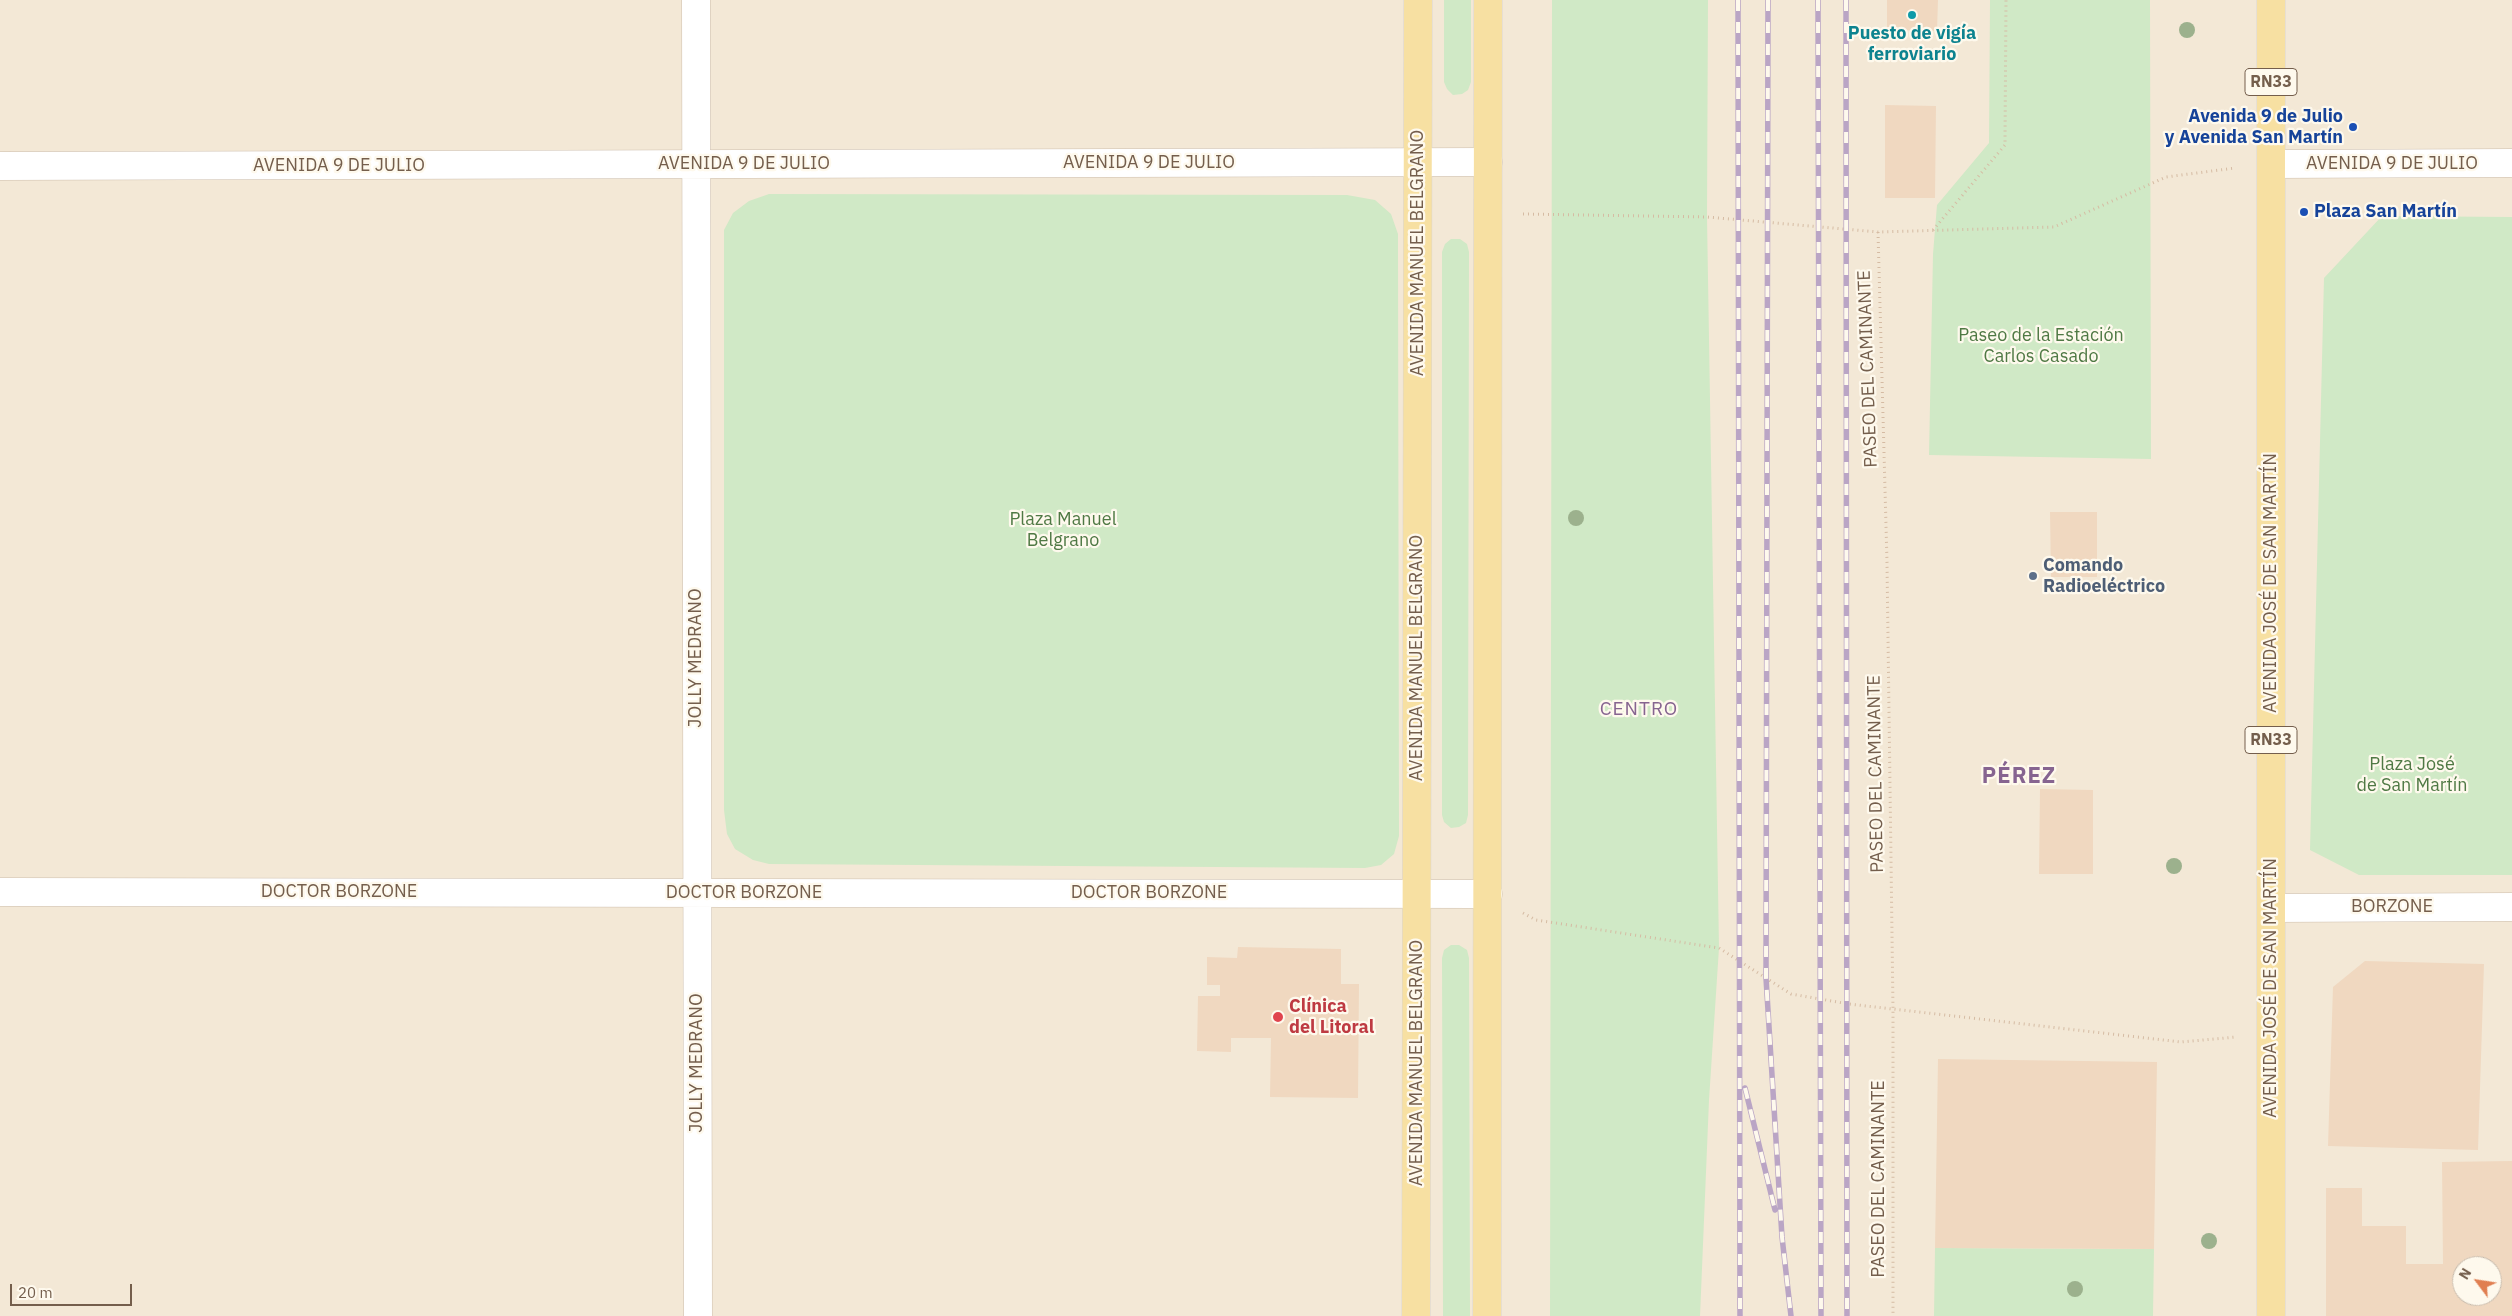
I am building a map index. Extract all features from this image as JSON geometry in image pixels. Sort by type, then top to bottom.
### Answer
[{"type":"main road","name":"AVENIDA MANUEL BELGRANO","points":[[1416,1316],[1418,0]]},
{"type":"main road","points":[[1487,1316],[1488,0]]},
{"type":"main road","name":"AVENIDA JOSÉ DE SAN MARTÍN","points":[[2271,0],[2271,1316]]},
{"type":"street","name":"JOLLY MEDRANO","points":[[696,0],[698,1316]]},
{"type":"street","name":"AVENIDA 9 DE JULIO","points":[[0,166],[1488,162]]},
{"type":"street","name":"AVENIDA 9 DE JULIO","points":[[2272,164],[2512,163]]},
{"type":"street","name":"DOCTOR BORZONE","points":[[0,892],[1488,894]]},
{"type":"street","name":"BORZONE","points":[[2272,908],[2512,906]]},
{"type":"path","points":[[1933,230],[2005,145],[2006,0]]},
{"type":"path","points":[[1488,209],[1515,214],[1707,218],[1878,232],[2054,227],[2166,177],[2272,164]]},
{"type":"path","name":"PASEO DEL CAMINANTE","points":[[1878,232],[1888,562],[1893,1009],[1893,1316]]},
{"type":"path","points":[[1488,894],[1536,920],[1719,948],[1791,994],[1893,1009],[2181,1042],[2271,1033]]},
{"type":"shaded area","points":[[0,0],[2512,0],[2512,1316],[0,1316]]},
{"type":"green space","points":[[1444,0],[1471,0],[1471,82],[1468,90],[1462,94],[1453,95],[1447,89],[1444,82]]},
{"type":"green space","points":[[1552,0],[1708,0],[1707,217],[1719,948],[1709,1100],[1700,1316],[1550,1316]]},
{"type":"green space","name":"Paseo de la Estación Carlos Casado","points":[[1990,0],[2150,0],[2151,459],[1929,455],[1933,254],[1937,205],[1989,143]]},
{"type":"green space","name":"Plaza Manuel Belgrano","points":[[769,194],[1347,195],[1375,200],[1391,214],[1398,234],[1399,836],[1394,854],[1381,865],[1365,868],[769,864],[753,860],[735,849],[727,834],[724,810],[724,230],[733,213],[749,201]]},
{"type":"green space","name":"Plaza José de San Martín","points":[[2382,216],[2512,217],[2512,875],[2359,875],[2310,850],[2324,278]]},
{"type":"green space","points":[[1451,239],[1460,239],[1467,244],[1469,252],[1468,815],[1466,823],[1459,827],[1451,828],[1444,822],[1442,815],[1442,252],[1445,244]]},
{"type":"green space","points":[[1451,945],[1459,945],[1467,950],[1469,958],[1470,1316],[1443,1316],[1442,958],[1444,950]]},
{"type":"green space","points":[[1935,1248],[2154,1249],[2153,1316],[1934,1316]]},
{"type":"building","name":"Puesto de vigía ferroviario","points":[[1887,0],[1938,0],[1937,31],[1887,30]]},
{"type":"building","points":[[1885,105],[1936,106],[1935,198],[1885,198]]},
{"type":"building","points":[[2050,512],[2097,512],[2097,577],[2051,577]]},
{"type":"building","points":[[2040,789],[2093,790],[2093,874],[2039,874]]},
{"type":"building","name":"Clínica del Litoral","points":[[1238,947],[1341,949],[1341,984],[1359,984],[1358,1098],[1270,1097],[1271,1038],[1231,1038],[1231,1052],[1197,1051],[1198,996],[1220,996],[1220,985],[1207,985],[1207,957],[1237,958]]},
{"type":"building","points":[[2365,961],[2484,964],[2478,1150],[2328,1146],[2333,987]]},
{"type":"building","points":[[1938,1059],[2157,1062],[2154,1249],[1935,1248]]},
{"type":"building","points":[[2512,1161],[2512,1316],[2326,1316],[2326,1188],[2362,1188],[2362,1226],[2406,1226],[2406,1264],[2443,1264],[2442,1162]]},
{"type":"railway","points":[[1738,0],[1740,1316]]},
{"type":"railway","points":[[1768,0],[1766,978],[1782,1237],[1791,1316]]},
{"type":"railway","points":[[1818,0],[1821,1316]]},
{"type":"railway","points":[[1846,0],[1847,1316]]},
{"type":"railway","points":[[1745,1088],[1775,1210]]},
{"type":"place","name":"Puesto de vigía ferroviario","points":[[1912,15]]},
{"type":"place","name":"Avenida 9 de Julio y Avenida San Martín","points":[[2353,127]]},
{"type":"place","name":"Plaza San Martín","points":[[2304,212]]},
{"type":"place","name":"Comando Radioeléctrico","points":[[2033,576]]},
{"type":"place","name":"Clínica del Litoral","points":[[1278,1017]]},
{"type":"district","name":"CENTRO","points":[[1639,710]]},
{"type":"district","name":"PÉREZ","points":[[2019,777]]}]
